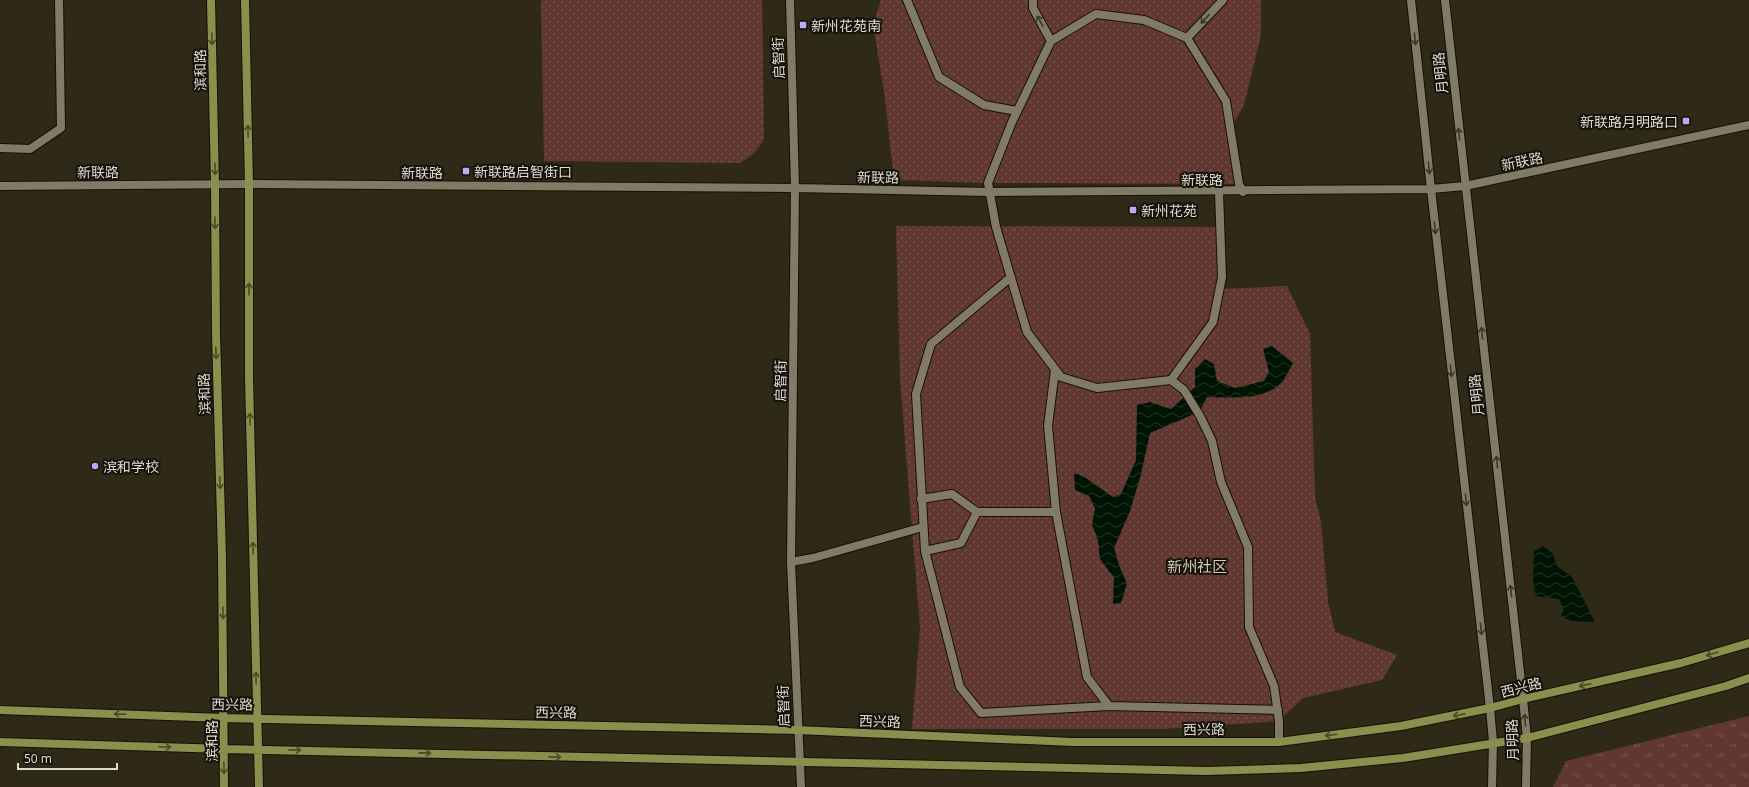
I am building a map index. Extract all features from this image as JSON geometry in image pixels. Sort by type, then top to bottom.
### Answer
[{"type":"main road","name":"滨和路","points":[[211,0],[215,184],[216,333],[222,557],[224,787]]},
{"type":"main road","points":[[245,0],[249,184],[249,378],[259,787]]},
{"type":"main road","name":"西兴路","points":[[0,710],[224,718],[257,717],[797,730],[1072,742],[1279,742],[1401,726],[1490,708],[1681,663],[1749,643]]},
{"type":"main road","points":[[0,742],[258,750],[1198,771],[1301,768],[1403,758],[1493,742],[1527,738],[1726,686],[1749,678]]},
{"type":"street","points":[[0,148],[30,149],[61,128],[59,0]]},
{"type":"street","name":"启智街","points":[[790,0],[795,188],[791,562],[797,730],[801,762],[801,787]]},
{"type":"street","points":[[907,0],[939,77],[984,105],[1017,111]]},
{"type":"street","points":[[1033,0],[1033,8],[1051,41]]},
{"type":"street","points":[[1187,38],[1223,0]]},
{"type":"street","name":"月明路","points":[[1411,0],[1490,708],[1493,742],[1492,787]]},
{"type":"street","name":"月明路","points":[[1445,0],[1524,699],[1527,738],[1526,787]]},
{"type":"street","points":[[1243,192],[1239,184],[1226,101],[1187,38],[1144,20],[1096,14],[1051,41],[1017,111],[988,182],[996,226],[1027,332],[1061,377],[1097,388],[1171,380],[1184,390],[1200,416],[1212,441],[1221,482],[1248,547],[1249,627],[1274,686],[1278,710],[1279,742]]},
{"type":"street","name":"新联路","points":[[0,186],[249,184],[795,188],[989,192],[1243,192],[1431,189],[1465,186],[1749,125]]},
{"type":"street","points":[[1171,380],[1213,322],[1222,277],[1218,192]]},
{"type":"street","points":[[1010,277],[931,344],[916,394],[925,551],[960,687],[981,713],[1109,706],[1278,710]]},
{"type":"street","points":[[1055,370],[1048,426],[1056,512],[1087,677],[1109,706]]},
{"type":"street","points":[[921,499],[952,494],[977,512],[1056,512]]},
{"type":"street","points":[[925,551],[961,543],[977,512]]},
{"type":"street","points":[[791,562],[813,558],[923,526]]},
{"type":"green space","points":[[541,0],[762,0],[764,138],[760,146],[752,155],[740,163],[544,161]]},
{"type":"green space","points":[[880,0],[1261,0],[1261,35],[1244,105],[1230,130],[1239,184],[988,183],[894,180],[885,98],[873,24]]},
{"type":"green space","points":[[896,226],[1220,227],[1220,289],[1287,286],[1310,334],[1315,497],[1321,521],[1328,602],[1335,632],[1397,655],[1382,680],[1303,698],[1279,721],[1163,729],[912,729],[920,628],[900,379]]},
{"type":"green space","points":[[1749,716],[1749,787],[1553,787],[1566,761]]},
{"type":"water","points":[[1272,346],[1293,363],[1282,382],[1275,388],[1267,392],[1247,397],[1207,397],[1199,412],[1150,433],[1141,474],[1130,511],[1114,548],[1127,584],[1121,603],[1113,604],[1114,578],[1100,559],[1098,540],[1092,525],[1095,508],[1089,496],[1075,490],[1074,473],[1083,476],[1113,497],[1121,494],[1136,460],[1137,405],[1150,402],[1171,409],[1195,387],[1195,369],[1205,359],[1214,364],[1217,381],[1235,388],[1264,381],[1269,372],[1263,349]]},
{"type":"water","points":[[1543,546],[1553,554],[1557,566],[1572,577],[1595,622],[1572,621],[1560,616],[1564,610],[1559,599],[1536,596],[1533,580],[1534,551]]},
{"type":"place","name":"新州花苑南","points":[[803,25]]},
{"type":"place","name":"新联路月明路口","points":[[1686,121]]},
{"type":"place","name":"新联路启智街口","points":[[466,171]]},
{"type":"place","name":"新州花苑","points":[[1133,210]]},
{"type":"place","name":"滨和学校","points":[[95,466]]},
{"type":"district","name":"新州社区","points":[[1197,566]]}]
